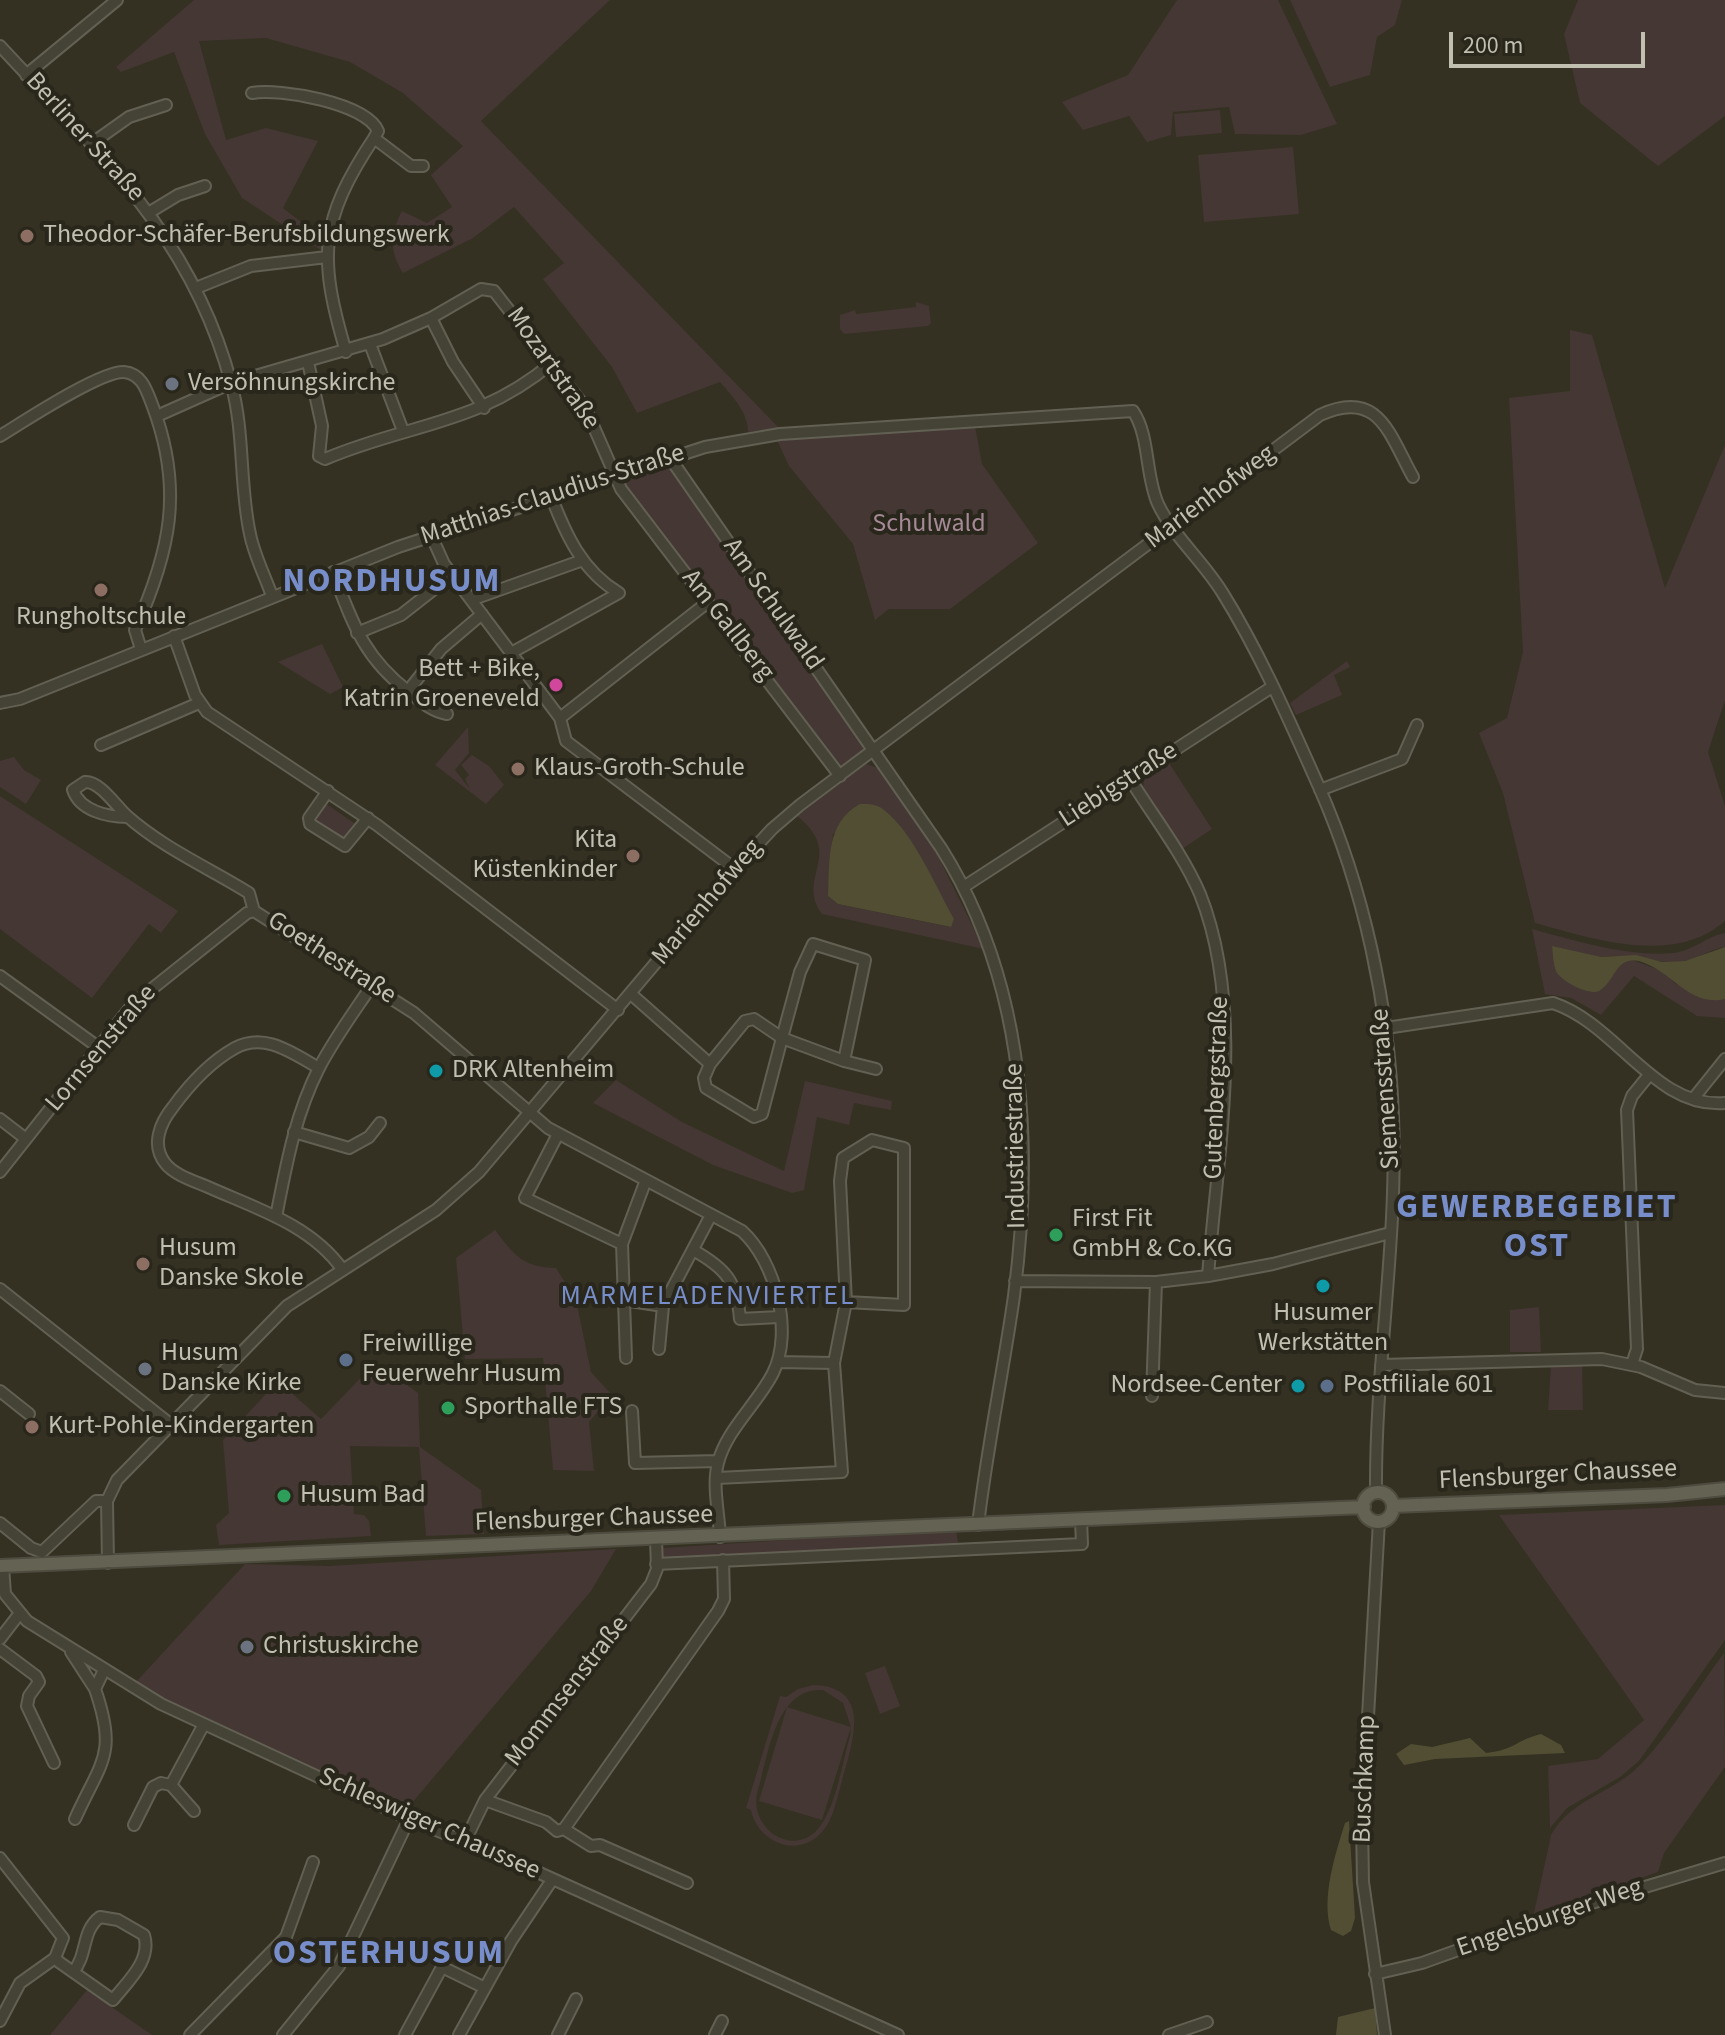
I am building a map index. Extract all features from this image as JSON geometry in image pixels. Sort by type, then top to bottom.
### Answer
[{"type":"main road","name":"Flensburger Chaussee","points":[[1393,1506],[1667,1495],[1725,1489]]},
{"type":"main road","points":[[1376,1492],[1388,1495],[1393,1506],[1387,1519],[1379,1521],[1369,1518],[1364,1507],[1367,1497],[1376,1492]]},
{"type":"main road","name":"Flensburger Chaussee","points":[[2,1566],[1364,1507]]},
{"type":"street","points":[[26,75],[117,0]]},
{"type":"street","name":"Berliner Straße","points":[[0,46],[150,212],[196,288],[231,383],[242,439],[250,535],[272,596]]},
{"type":"street","points":[[248,90],[270,90],[311,97],[347,110],[374,124],[378,131],[338,199],[327,257],[331,298],[346,352]]},
{"type":"street","points":[[91,144],[129,117],[166,105]]},
{"type":"street","points":[[374,138],[411,166],[423,166]]},
{"type":"street","points":[[150,212],[178,195],[205,186]]},
{"type":"street","points":[[196,288],[263,263],[327,257]]},
{"type":"street","name":"Mozartstraße","points":[[157,416],[231,383],[370,344],[431,318],[477,291],[490,290],[504,300],[553,362],[592,419],[616,476]]},
{"type":"street","points":[[431,318],[453,362],[484,408]]},
{"type":"street","points":[[370,344],[403,431]]},
{"type":"street","points":[[308,362],[321,417],[321,458],[484,408],[520,388],[553,362]]},
{"type":"street","points":[[0,436],[34,414],[121,372],[132,374],[143,383],[157,416],[169,468],[170,522],[160,571],[135,630],[141,649]]},
{"type":"street","name":"Marienhofweg","points":[[107,1501],[117,1480],[270,1320],[449,1200],[485,1166],[772,829],[1320,415],[1347,406],[1371,410],[1379,418],[1413,477]]},
{"type":"street","name":"Matthias-Claudius-Straße","points":[[0,703],[20,699],[431,535],[728,442],[780,434],[1133,411]]},
{"type":"street","name":"Siemensstraße","points":[[1133,411],[1140,421],[1146,466],[1158,505],[1222,592],[1272,687],[1320,790],[1362,914],[1386,1028],[1393,1118],[1376,1492]]},
{"type":"street","name":"Am Schulwald","points":[[670,458],[874,751]]},
{"type":"street","name":"Am Gallberg","points":[[616,476],[628,498],[840,776]]},
{"type":"street","points":[[511,653],[619,593],[600,582],[567,539],[551,496]]},
{"type":"street","points":[[431,535],[438,555],[452,575],[560,718],[563,736],[572,748],[735,869]]},
{"type":"street","points":[[471,600],[583,560]]},
{"type":"street","points":[[333,572],[357,633],[380,669],[434,711],[448,718]]},
{"type":"street","points":[[357,633],[401,615],[452,575]]},
{"type":"street","points":[[560,718],[708,602]]},
{"type":"street","points":[[408,691],[441,649],[482,614]]},
{"type":"street","points":[[174,636],[199,703],[213,716],[368,818],[618,1010]]},
{"type":"street","name":"Liebigstraße","points":[[965,886],[1272,687]]},
{"type":"street","points":[[101,745],[199,703]]},
{"type":"street","points":[[1320,790],[1402,759],[1417,725]]},
{"type":"street","name":"Industriestraße","points":[[874,751],[965,886],[1000,973],[1018,1075],[1022,1172],[1015,1281],[978,1525]]},
{"type":"street","name":"Gutenbergstraße","points":[[1130,779],[1198,891],[1218,953],[1224,1058],[1208,1276]]},
{"type":"street","name":"Goethestraße","points":[[127,817],[104,816],[76,798],[73,790],[91,781],[127,817],[249,893],[254,911],[372,985],[448,1040],[530,1114],[558,1134],[742,1231],[757,1245],[769,1265],[778,1294],[778,1362]]},
{"type":"street","points":[[328,791],[309,818],[310,824],[345,846],[368,818]]},
{"type":"street","name":"Lornsenstraße","points":[[0,1172],[98,1047],[150,987],[254,911]]},
{"type":"street","points":[[844,1061],[865,960],[813,944],[800,972],[782,1038],[762,1114],[754,1117],[706,1088],[704,1078],[710,1064],[745,1021],[754,1019],[782,1038],[844,1061],[876,1069]]},
{"type":"street","points":[[0,976],[98,1047]]},
{"type":"street","points":[[276,1217],[294,1132],[319,1068],[372,985]]},
{"type":"street","points":[[631,994],[710,1064]]},
{"type":"street","points":[[1386,1028],[1553,1003],[1596,1024],[1649,1075],[1693,1099],[1725,1103]]},
{"type":"street","points":[[319,1068],[271,1043],[242,1044],[197,1078],[159,1130],[159,1148],[170,1168],[276,1217],[315,1242],[342,1269]]},
{"type":"street","points":[[1693,1099],[1725,1059]]},
{"type":"street","points":[[1632,1364],[1637,1349],[1627,1110],[1632,1096],[1649,1075]]},
{"type":"street","points":[[0,1119],[26,1139]]},
{"type":"street","points":[[294,1132],[349,1148],[362,1142],[380,1123]]},
{"type":"street","points":[[558,1134],[525,1198],[622,1244]]},
{"type":"street","points":[[717,1478],[842,1472],[834,1363],[846,1302],[840,1181],[843,1158],[872,1140],[904,1148],[904,1305],[846,1302]]},
{"type":"street","points":[[626,1358],[622,1244],[646,1180]]},
{"type":"street","points":[[659,1349],[663,1306],[711,1215]]},
{"type":"street","points":[[1015,1281],[1156,1282],[1208,1276],[1273,1264],[1390,1233]]},
{"type":"street","points":[[693,1250],[716,1263],[734,1282],[740,1319],[779,1317]]},
{"type":"street","points":[[1152,1396],[1156,1282]]},
{"type":"street","points":[[0,1289],[170,1424]]},
{"type":"street","points":[[624,1300],[663,1306]]},
{"type":"street","points":[[1381,1365],[1590,1358],[1632,1364],[1695,1390],[1725,1393]]},
{"type":"street","points":[[720,1537],[718,1461],[778,1362],[834,1363]]},
{"type":"street","points":[[0,1391],[29,1414]]},
{"type":"street","points":[[632,1411],[635,1463],[718,1461]]},
{"type":"street","points":[[0,1523],[31,1548],[42,1552],[96,1501],[107,1501],[108,1563]]},
{"type":"street","name":"Flensburger Chaussee","points":[[656,1564],[1082,1544],[1081,1520]]},
{"type":"street","name":"Buschkamp","points":[[1379,1521],[1362,1823],[1363,1882],[1385,2035]]},
{"type":"street","name":"Mommsenstraße","points":[[464,1843],[485,1800],[651,1584],[656,1564],[656,1539]]},
{"type":"street","points":[[485,1800],[546,1822],[557,1831],[564,1829],[718,1611],[724,1599],[723,1560]]},
{"type":"street","name":"Schleswiger Chaussee","points":[[2,1566],[5,1594],[20,1613],[70,1650],[204,1724],[409,1819],[898,2035]]},
{"type":"street","points":[[0,1639],[20,1613]]},
{"type":"street","points":[[0,1649],[36,1676],[39,1682],[29,1696],[27,1706],[54,1763]]},
{"type":"street","points":[[70,1650],[95,1689],[106,1722],[108,1744],[100,1770],[75,1819]]},
{"type":"street","points":[[95,1689],[104,1670]]},
{"type":"street","points":[[171,1785],[204,1724]]},
{"type":"street","points":[[134,1825],[153,1787],[161,1783],[171,1785],[194,1811]]},
{"type":"street","points":[[283,2035],[339,1966],[409,1819]]},
{"type":"street","points":[[564,1829],[591,1846],[600,1845],[687,1883]]},
{"type":"street","points":[[0,1858],[60,1930],[62,1943],[55,1958],[23,1979],[0,2021]]},
{"type":"street","points":[[190,2035],[286,1937],[313,1862]]},
{"type":"street","name":"Engelsburger Weg","points":[[1375,1974],[1422,1963],[1575,1908],[1725,1863]]},
{"type":"street","points":[[459,2035],[511,1941],[552,1880]]},
{"type":"street","points":[[55,1958],[73,1972],[113,2000],[144,1960],[147,1945],[144,1935],[118,1920],[100,1917],[92,1923],[81,1963],[73,1972]]},
{"type":"street","points":[[405,2035],[442,1967],[485,1988]]},
{"type":"street","points":[[558,2035],[576,1999]]},
{"type":"street","points":[[715,2035],[722,2021]]},
{"type":"street","points":[[1169,2035],[1207,2022]]},
{"type":"green space","points":[[194,0],[610,0],[481,121],[779,428],[748,432],[742,411],[720,382],[637,413],[612,367],[543,279],[564,263],[514,207],[473,238],[403,273],[393,250],[398,219],[402,211],[427,223],[452,207],[431,175],[463,146],[403,93],[350,62],[266,38],[199,41],[226,140],[266,128],[318,141],[283,208],[326,241],[324,252],[242,198],[205,134],[174,52],[121,72],[116,67]]},
{"type":"green space","points":[[1177,0],[1278,0],[1337,124],[1301,135],[1235,134],[1229,107],[1173,112],[1171,135],[1147,142],[1129,116],[1083,130],[1062,102],[1128,75]]},
{"type":"green space","points":[[1290,0],[1402,0],[1395,25],[1377,37],[1370,75],[1330,87]]},
{"type":"green space","points":[[1578,0],[1725,0],[1725,116],[1658,166],[1580,103],[1564,34]]},
{"type":"green space","points":[[1220,110],[1222,133],[1176,137],[1174,114]]},
{"type":"green space","points":[[1293,147],[1299,214],[1204,222],[1198,155]]},
{"type":"green space","points":[[916,302],[929,306],[931,323],[928,326],[844,334],[840,329],[840,315],[855,310],[856,314],[916,307]]},
{"type":"green space","points":[[1570,330],[1592,335],[1665,588],[1725,445],[1725,700],[1708,752],[1725,806],[1725,921],[1705,935],[1682,943],[1633,945],[1535,923],[1503,793],[1479,733],[1507,718],[1523,652],[1509,398],[1570,391]]},
{"type":"green space","name":"Schulwald","points":[[975,426],[982,464],[1038,543],[950,609],[889,609],[875,620],[853,544],[789,466],[776,438]]},
{"type":"green space","points":[[661,466],[669,467],[863,745],[863,752],[842,768],[622,482]]},
{"type":"green space","points":[[322,644],[343,687],[330,694],[278,662]]},
{"type":"green space","points":[[1347,661],[1350,667],[1334,675],[1342,695],[1296,715],[1290,703]]},
{"type":"green space","points":[[468,727],[469,753],[455,770],[470,789],[465,779],[469,775],[461,765],[472,755],[489,766],[504,785],[486,804],[435,765]]},
{"type":"green space","points":[[14,757],[24,770],[41,780],[26,804],[0,787],[0,761]]},
{"type":"green space","points":[[1169,763],[1212,829],[1182,849],[1143,789],[1144,779]]},
{"type":"green space","points":[[866,764],[878,768],[936,852],[984,949],[822,914],[815,901],[814,889],[818,843],[811,830],[797,816]],"holes":[[[883,809],[925,866],[953,919],[950,927],[838,904],[828,896],[833,834]]]},
{"type":"green space","points":[[0,796],[178,911],[161,933],[149,924],[92,998],[0,929]]},
{"type":"green space","points":[[325,803],[357,825],[346,841],[341,842],[314,823]]},
{"type":"green space","points":[[1532,929],[1602,947],[1656,954],[1680,952],[1725,933],[1725,947],[1683,961],[1601,957],[1599,990],[1623,962],[1632,960],[1660,970],[1676,984],[1725,999],[1725,1018],[1697,1016],[1634,976],[1601,1015],[1571,998],[1545,994]]},
{"type":"green space","points":[[616,1080],[682,1122],[784,1171],[805,1081],[892,1101],[891,1110],[854,1103],[849,1125],[817,1117],[804,1190],[792,1193],[713,1165],[593,1103]]},
{"type":"green space","points":[[495,1230],[508,1247],[527,1262],[556,1268],[576,1300],[591,1372],[612,1395],[589,1422],[594,1471],[553,1470],[543,1358],[465,1359],[456,1258]]},
{"type":"green space","points":[[1539,1307],[1541,1352],[1510,1352],[1510,1310]]},
{"type":"green space","points":[[376,1362],[418,1393],[420,1447],[481,1490],[484,1534],[426,1536],[419,1447],[350,1446],[354,1514],[364,1515],[369,1521],[371,1536],[219,1545],[216,1525],[229,1513],[223,1440],[278,1381],[321,1419]]},
{"type":"green space","points":[[1582,1363],[1583,1410],[1548,1410],[1551,1366]]},
{"type":"green space","points":[[1725,1505],[1725,1640],[1639,1761],[1620,1777],[1567,1808],[1550,1828],[1548,1766],[1598,1759],[1644,1720],[1499,1515]]},
{"type":"green space","points":[[956,1529],[958,1544],[951,1548],[662,1558],[663,1548]]},
{"type":"green space","points":[[616,1549],[591,1591],[406,1810],[267,1753],[197,1720],[134,1684],[245,1564],[329,1566]]},
{"type":"green space","points":[[1724,1653],[1725,1767],[1664,1853],[1658,1872],[1537,1915],[1534,1913],[1551,1835],[1570,1812],[1619,1782],[1642,1763]]},
{"type":"green space","points":[[885,1666],[900,1706],[880,1714],[865,1673]]},
{"type":"green space","points":[[813,1685],[832,1688],[845,1695],[852,1706],[854,1720],[850,1751],[829,1821],[812,1840],[791,1846],[770,1839],[755,1822],[751,1810],[746,1808],[780,1696],[786,1697],[798,1689]],"holes":[[[823,1690],[843,1703],[851,1727],[835,1794],[821,1825],[800,1840],[788,1840],[768,1829],[757,1807],[757,1794],[770,1745],[787,1707],[807,1692]]]},
{"type":"green space","points":[[788,1707],[851,1727],[822,1820],[759,1801]]},
{"type":"green space","points":[[87,1990],[152,2035],[50,2035]]},
{"type":"shaded area","points":[[860,804],[881,808],[905,832],[954,919],[951,927],[838,904],[828,896],[835,832],[849,812]]},
{"type":"shaded area","points":[[1552,946],[1601,957],[1636,955],[1662,962],[1685,961],[1725,947],[1725,999],[1701,998],[1653,967],[1633,960],[1621,965],[1599,991],[1582,989],[1558,975]]},
{"type":"shaded area","points":[[1541,1734],[1561,1745],[1565,1753],[1435,1759],[1404,1765],[1396,1754],[1411,1744],[1432,1747],[1470,1738],[1486,1753],[1503,1750]]},
{"type":"shaded area","points":[[1349,1821],[1355,1918],[1351,1931],[1343,1936],[1331,1930],[1328,1891],[1345,1823]]},
{"type":"shaded area","points":[[1375,2008],[1377,2035],[1336,2035],[1338,2017]]},
{"type":"place","name":"Theodor-Schäfer-Berufsbildungswerk","points":[[27,236]]},
{"type":"place","name":"Versöhnungskirche","points":[[172,384]]},
{"type":"place","name":"Rungholtschule","points":[[101,590]]},
{"type":"place","name":"Bett + Bike, Katrin Groeneveld","points":[[556,685]]},
{"type":"place","name":"Klaus-Groth-Schule","points":[[518,769]]},
{"type":"place","name":"Kita Küstenkinder","points":[[633,856]]},
{"type":"place","name":"DRK Altenheim","points":[[436,1071]]},
{"type":"place","name":"First Fit GmbH & Co.KG","points":[[1056,1235]]},
{"type":"place","name":"Husum Danske Skole","points":[[143,1264]]},
{"type":"place","name":"Husumer Werkstätten","points":[[1323,1286]]},
{"type":"place","name":"Freiwillige Feuerwehr Husum","points":[[346,1360]]},
{"type":"place","name":"Husum Danske Kirke","points":[[145,1369]]},
{"type":"place","name":"Nordsee-Center","points":[[1298,1386]]},
{"type":"place","name":"Postfiliale 601","points":[[1327,1386]]},
{"type":"place","name":"Sporthalle FTS","points":[[448,1408]]},
{"type":"place","name":"Kurt-Pohle-Kindergarten","points":[[32,1427]]},
{"type":"place","name":"Husum Bad","points":[[284,1496]]},
{"type":"place","name":"Christuskirche","points":[[247,1647]]},
{"type":"district","name":"NORDHUSUM","points":[[392,584]]},
{"type":"district","name":"GEWERBEGEBIET OST","points":[[1537,1230]]},
{"type":"district","name":"MARMELADENVIERTEL","points":[[708,1298]]},
{"type":"district","name":"OSTERHUSUM","points":[[389,1956]]}]
